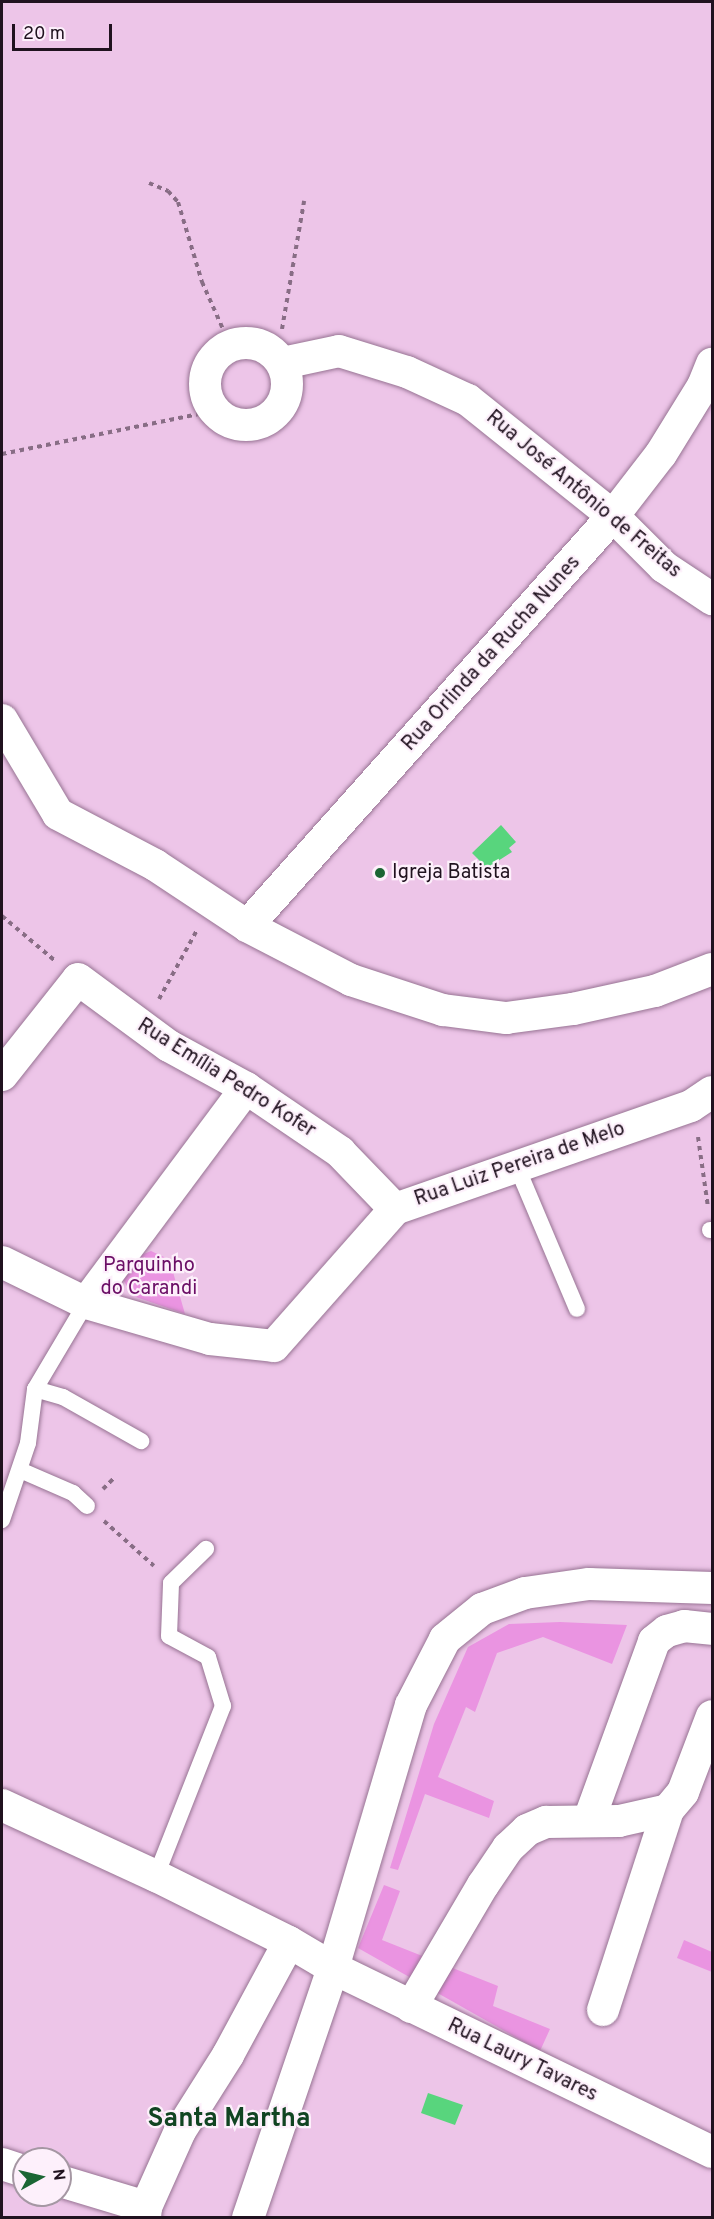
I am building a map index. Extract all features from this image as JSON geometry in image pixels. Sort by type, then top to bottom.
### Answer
[{"type":"street","points":[[250,342],[269,348],[280,360],[288,383],[283,403],[270,419],[251,426],[231,423],[214,411],[206,394],[206,374],[214,357],[230,345],[250,342]]},
{"type":"street","name":"Rua José Antônio de Freitas","points":[[280,360],[339,351],[407,372],[468,400],[613,516],[664,567],[712,599]]},
{"type":"street","name":"Rua Orlinda da Rucha Nunes","points":[[247,926],[613,516],[662,454],[703,386],[712,364]]},
{"type":"street","points":[[2,720],[58,814],[155,864],[206,912],[247,926],[351,980],[443,1010],[506,1018],[573,1010],[656,991],[712,969]]},
{"type":"street","points":[[2,1075],[78,979]]},
{"type":"street","name":"Rua Emília Pedro Kofer","points":[[78,979],[147,1030],[246,1088],[340,1152],[395,1209]]},
{"type":"street","points":[[86,1303],[246,1088]]},
{"type":"street","name":"Rua Luiz Pereira de Melo","points":[[2,1262],[86,1303],[210,1339],[274,1346],[395,1209],[702,1099]]},
{"type":"street","points":[[248,2217],[333,1968],[411,1705],[445,1639],[482,1609],[525,1593],[589,1584],[712,1588]]},
{"type":"street","points":[[589,1820],[654,1641],[667,1631],[684,1626],[712,1629]]},
{"type":"street","points":[[603,2010],[668,1810],[683,1792],[712,1716]]},
{"type":"street","name":"Rua Laury Tavares","points":[[2,1805],[156,1876],[289,1942],[333,1968],[411,2007],[712,2152]]},
{"type":"street","points":[[411,2007],[508,1848],[527,1830],[546,1822],[646,1818],[668,1810]]},
{"type":"street","points":[[72,2185],[145,2212],[180,2131],[228,2055],[289,1942]]},
{"type":"lane","points":[[517,1167],[578,1310]]},
{"type":"lane","points":[[2,1520],[20,1470],[35,1389],[86,1303]]},
{"type":"lane","points":[[35,1389],[63,1396],[141,1441]]},
{"type":"lane","points":[[20,1470],[73,1493],[87,1506]]},
{"type":"lane","points":[[156,1876],[223,1706],[208,1657],[169,1636],[171,1583],[206,1549]]},
{"type":"path","points":[[149,183],[168,191],[178,202],[202,282],[230,345]]},
{"type":"path","points":[[280,360],[304,201]]},
{"type":"path","points":[[2,453],[214,411]]},
{"type":"path","points":[[147,1030],[166,982],[206,912]]},
{"type":"path","points":[[2,916],[78,979]]},
{"type":"path","points":[[702,1099],[711,1230]]},
{"type":"path","points":[[87,1506],[171,1583]]},
{"type":"green space","name":"Parquinho do Carandi","points":[[151,1251],[164,1257],[173,1272],[185,1314],[133,1296],[122,1278],[129,1260]]},
{"type":"green space","points":[[560,1622],[627,1625],[612,1664],[543,1637],[497,1653],[475,1712],[466,1707],[438,1777],[494,1801],[489,1818],[425,1794],[398,1870],[390,1868],[434,1724],[468,1647],[509,1624]]},
{"type":"green space","points":[[384,1885],[400,1891],[382,1940],[498,1986],[493,2006],[550,2029],[540,2051],[358,1948]]},
{"type":"green space","points":[[684,1940],[712,1952],[712,1972],[677,1958]]},
{"type":"shaded area","points":[[501,825],[516,842],[509,848],[512,852],[487,868],[472,853]]},
{"type":"shaded area","points":[[428,2093],[463,2105],[455,2125],[421,2113]]},
{"type":"place","name":"Igreja Batista","points":[[380,873]]},
{"type":"district","name":"Santa Martha","points":[[229,2120]]}]
